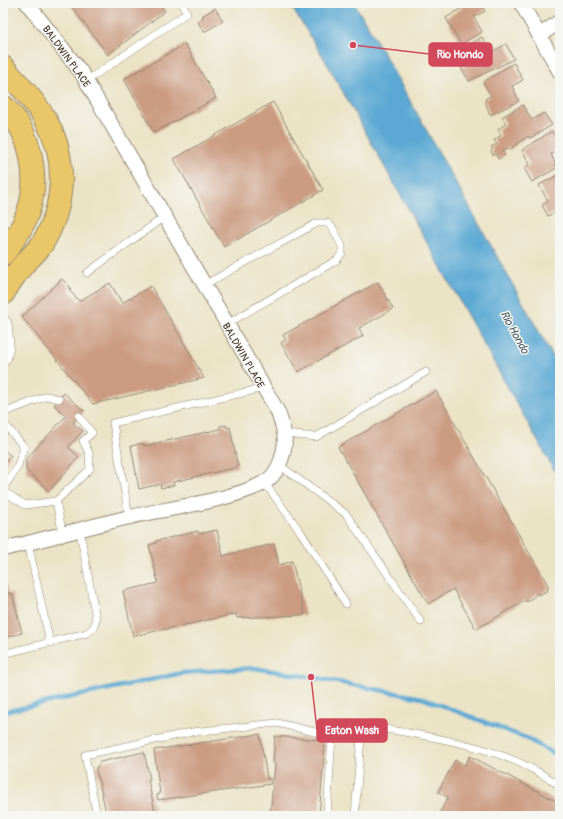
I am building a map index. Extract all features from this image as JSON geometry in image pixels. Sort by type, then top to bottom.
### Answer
[{"type":"highway","points":[[3,67],[31,99],[48,124],[58,151],[61,191],[54,218],[42,244],[23,265],[3,294]]},
{"type":"highway","points":[[3,106],[18,124],[26,139],[31,156],[32,178],[29,211],[19,233],[3,254]]},
{"type":"highway","points":[[3,274],[23,265]]},
{"type":"street","name":"BALDWIN PLACE","points":[[27,3],[61,45],[86,81],[278,412],[285,434],[283,453],[268,480],[264,482]]},
{"type":"street","points":[[521,3],[560,72]]},
{"type":"street","points":[[540,36],[560,21]]},
{"type":"street","points":[[3,324],[5,344],[3,356]]},
{"type":"street","points":[[3,549],[80,531],[129,517],[228,495],[264,482]]},
{"type":"lane","points":[[86,81],[188,14],[182,3]]},
{"type":"lane","points":[[87,273],[164,217]]},
{"type":"lane","points":[[204,284],[317,223],[327,223],[332,227],[342,246],[342,253],[337,260],[227,324]]},
{"type":"lane","points":[[285,434],[316,436],[426,372]]},
{"type":"lane","points":[[129,517],[113,423],[264,388]]},
{"type":"lane","points":[[3,413],[47,396],[59,398]]},
{"type":"lane","points":[[3,422],[24,447],[17,468],[3,489],[25,505],[56,501],[90,469],[89,453],[83,441],[92,433],[79,416]]},
{"type":"lane","points":[[278,464],[346,514],[422,622]]},
{"type":"lane","points":[[264,482],[302,534],[346,604]]},
{"type":"lane","points":[[56,501],[63,534]]},
{"type":"lane","points":[[3,654],[87,634],[94,627],[96,619],[80,531]]},
{"type":"lane","points":[[28,543],[50,643]]},
{"type":"lane","points":[[97,816],[85,755],[192,732],[277,723],[332,736],[327,816]]},
{"type":"lane","points":[[355,816],[361,738],[365,730],[373,727],[441,738],[489,749],[522,764],[560,786]]},
{"type":"water","points":[[289,3],[354,3],[371,31],[560,369],[560,481],[325,60]]},
{"type":"building","points":[[69,3],[159,3],[165,11],[108,55]]},
{"type":"building","points":[[464,3],[480,3],[485,11],[474,17],[482,32],[461,44],[446,18],[462,8],[461,5]]},
{"type":"building","points":[[215,8],[223,21],[204,32],[198,22],[203,18],[202,16]]},
{"type":"building","points":[[482,37],[492,52],[506,44],[514,59],[469,81],[461,68],[470,63],[462,49]]},
{"type":"building","points":[[185,44],[216,98],[154,133],[124,79]]},
{"type":"building","points":[[514,63],[523,80],[512,86],[519,101],[490,115],[485,101],[486,98],[491,96],[483,82]]},
{"type":"building","points":[[273,102],[323,190],[224,247],[174,159]]},
{"type":"building","points":[[523,105],[532,120],[544,113],[552,125],[534,136],[529,138],[528,136],[509,150],[508,148],[502,151],[505,155],[498,159],[496,154],[493,155],[491,151],[493,149],[491,147],[497,144],[494,140],[501,136],[498,129],[506,124],[502,117]]},
{"type":"building","points":[[552,131],[560,145],[560,149],[551,154],[557,168],[532,182],[524,168],[530,164],[522,150]]},
{"type":"building","points":[[560,174],[560,209],[548,216],[542,205],[548,201],[539,185]]},
{"type":"building","points":[[62,279],[71,288],[69,290],[79,301],[110,283],[122,303],[151,286],[204,378],[93,404],[22,317]]},
{"type":"building","points":[[378,282],[393,309],[359,328],[363,336],[298,372],[281,343],[286,340],[283,335]]},
{"type":"building","points":[[436,391],[549,587],[547,588],[548,590],[539,595],[538,593],[527,602],[526,600],[476,629],[453,589],[428,604],[338,447]]},
{"type":"building","points":[[64,393],[84,411],[73,423],[83,431],[68,447],[79,457],[49,491],[26,470],[26,459],[66,416],[54,405]]},
{"type":"building","points":[[226,425],[227,428],[230,427],[238,467],[173,482],[174,485],[161,488],[160,484],[139,489],[131,446],[143,443],[144,446],[220,429],[220,426]]},
{"type":"building","points":[[3,449],[11,456],[3,465]]},
{"type":"building","points":[[217,530],[223,556],[274,544],[279,565],[292,561],[305,615],[237,618],[236,614],[133,636],[123,591],[158,583],[149,545],[156,543],[156,541],[198,531],[198,534]]},
{"type":"building","points":[[3,575],[8,594],[12,593],[22,633],[3,638]]},
{"type":"building","points":[[260,734],[267,779],[270,778],[271,784],[158,800],[157,795],[160,794],[154,750]]},
{"type":"building","points":[[275,736],[320,740],[325,746],[319,816],[270,816],[275,764],[273,763]]},
{"type":"building","points":[[144,752],[150,779],[148,780],[156,816],[107,816],[96,769],[100,762]]},
{"type":"building","points":[[470,756],[560,803],[560,816],[438,816],[448,797],[438,792],[455,760],[465,765]]},
{"type":"waterway","points":[[3,712],[182,673],[254,668],[422,698],[526,738],[560,757]]},
{"type":"place","name":"Rio Hondo","points":[[353,45]]},
{"type":"place","name":"Eaton Wash","points":[[311,677]]}]
